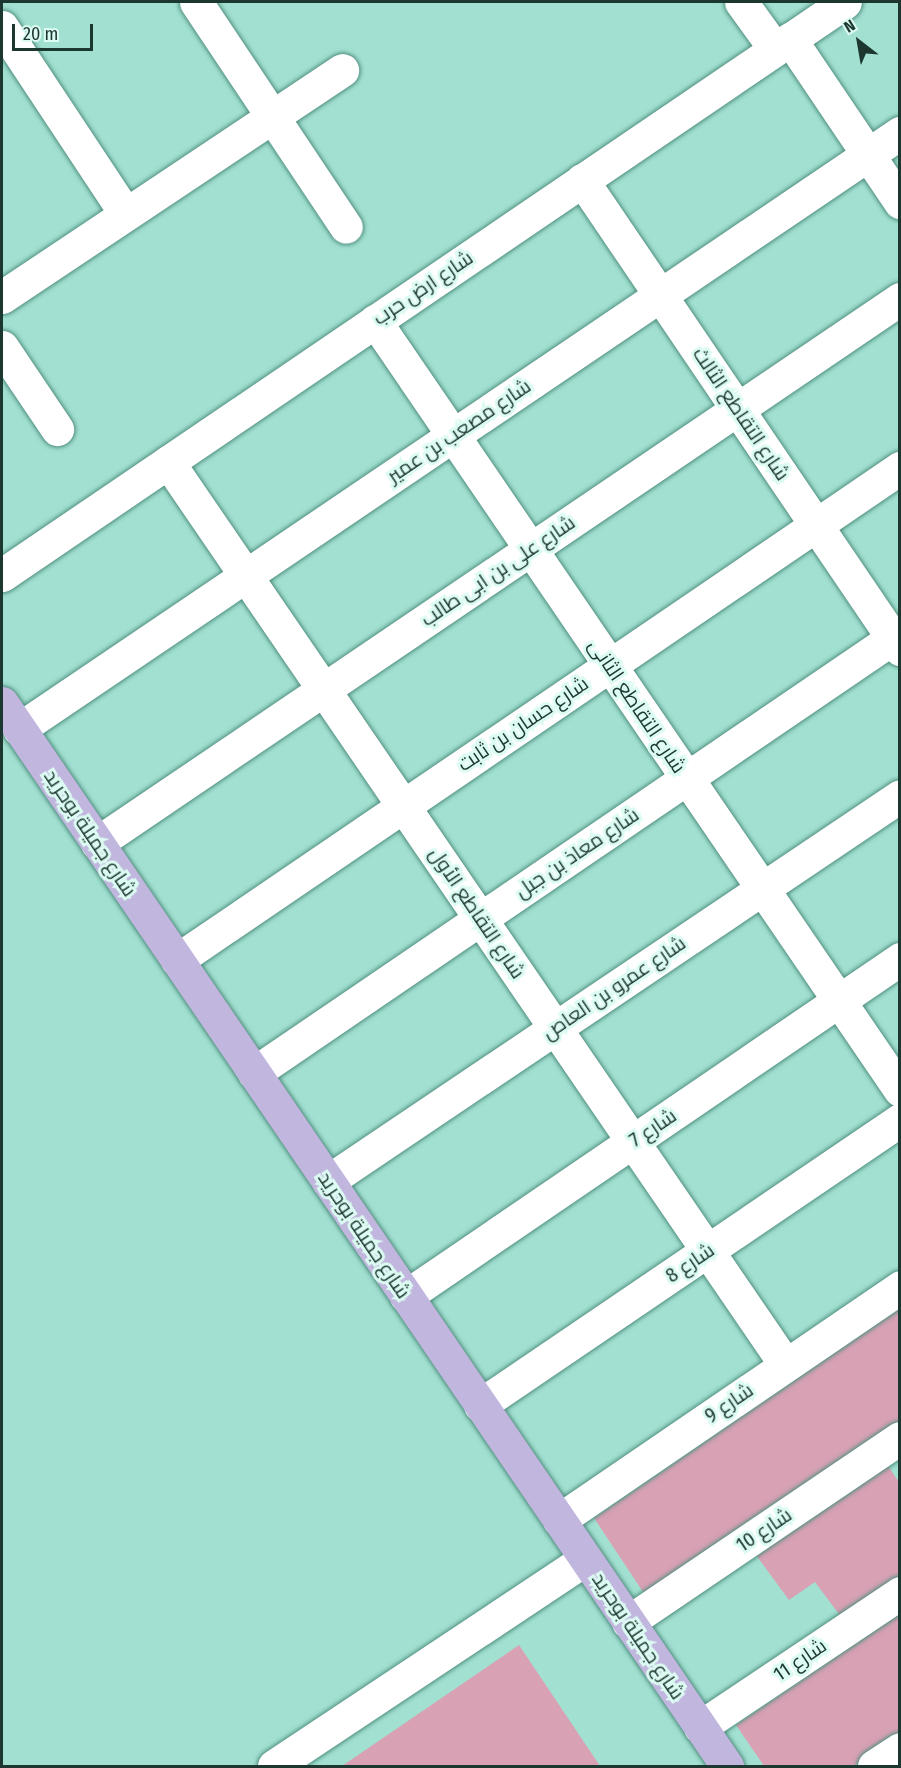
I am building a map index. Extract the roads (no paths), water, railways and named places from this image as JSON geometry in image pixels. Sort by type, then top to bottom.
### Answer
[{"type":"main road","name":"شارع جميلة بوحريد","points":[[10,716],[727,1767]]},
{"type":"street","points":[[196,2],[346,227]]},
{"type":"street","points":[[741,2],[782,44],[868,154],[900,202]]},
{"type":"street","name":"شارع ارض حرب","points":[[2,575],[845,2]]},
{"type":"street","points":[[2,27],[126,214]]},
{"type":"street","points":[[2,297],[342,70]]},
{"type":"street","name":"شارع مصعب بن عمير","points":[[10,716],[246,576],[900,133]]},
{"type":"street","name":"شارع التقاطع الثالث","points":[[582,180],[816,525],[897,640]]},
{"type":"street","name":"شارع على بن ابى طالب","points":[[97,843],[900,299]]},
{"type":"street","name":"شارع التقاطع الثانى","points":[[375,321],[900,1090]]},
{"type":"street","points":[[2,347],[57,429]]},
{"type":"street","name":"شارع التقاطع الأول","points":[[168,462],[785,1364]]},
{"type":"street","name":"شارع حسان بن ثابت","points":[[177,960],[900,468]]},
{"type":"street","name":"شارع معاذ بن جبل","points":[[254,1073],[687,778],[897,640]]},
{"type":"street","name":"شارع عمرو بن العاص","points":[[328,1181],[900,796]]},
{"type":"street","name":"شارع 7","points":[[406,1296],[900,959]]},
{"type":"street","name":"شارع 8","points":[[480,1405],[900,1120]]},
{"type":"street","name":"شارع 9","points":[[559,1520],[900,1287]]},
{"type":"street","name":"شارع 10","points":[[628,1622],[896,1447]]},
{"type":"street","points":[[274,1767],[586,1559]]},
{"type":"street","name":"شارع 11","points":[[700,1727],[900,1593]]},
{"type":"street","points":[[874,1767],[900,1749]]}]
